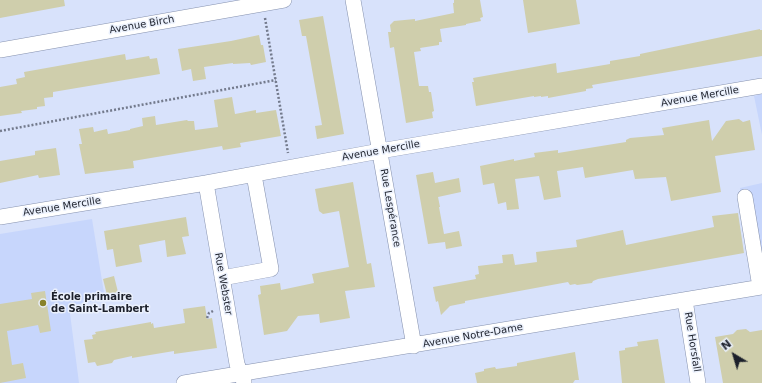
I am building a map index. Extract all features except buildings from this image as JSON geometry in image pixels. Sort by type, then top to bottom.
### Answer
[{"type":"street","name":"Avenue Birch","points":[[0,50],[284,0]]},
{"type":"street","name":"Rue Lespérance","points":[[353,0],[414,346]]},
{"type":"street","name":"Avenue Mercille","points":[[0,217],[206,184],[380,151],[762,86]]},
{"type":"street","points":[[222,278],[271,269],[254,175]]},
{"type":"street","name":"Rue Webster","points":[[206,184],[236,364],[243,378]]},
{"type":"street","points":[[745,197],[761,287]]},
{"type":"street","name":"Avenue Notre-Dame","points":[[184,383],[243,378],[414,346],[761,287]]},
{"type":"street","name":"Rue Horsfall","points":[[685,300],[698,383]]},
{"type":"path","points":[[264,15],[289,158]]},
{"type":"path","points":[[0,131],[276,80]]},
{"type":"path","points":[[207,318],[213,311]]},
{"type":"shaded area","points":[[762,94],[762,135],[754,96]]},
{"type":"shaded area","points":[[762,183],[762,272],[757,273],[740,188]]},
{"type":"shaded area","name":"École primaire de Saint-Lambert","points":[[92,219],[105,299],[69,306],[79,383],[0,383],[0,234]]},
{"type":"place","name":"École primaire de Saint-Lambert","points":[[43,303]]}]
